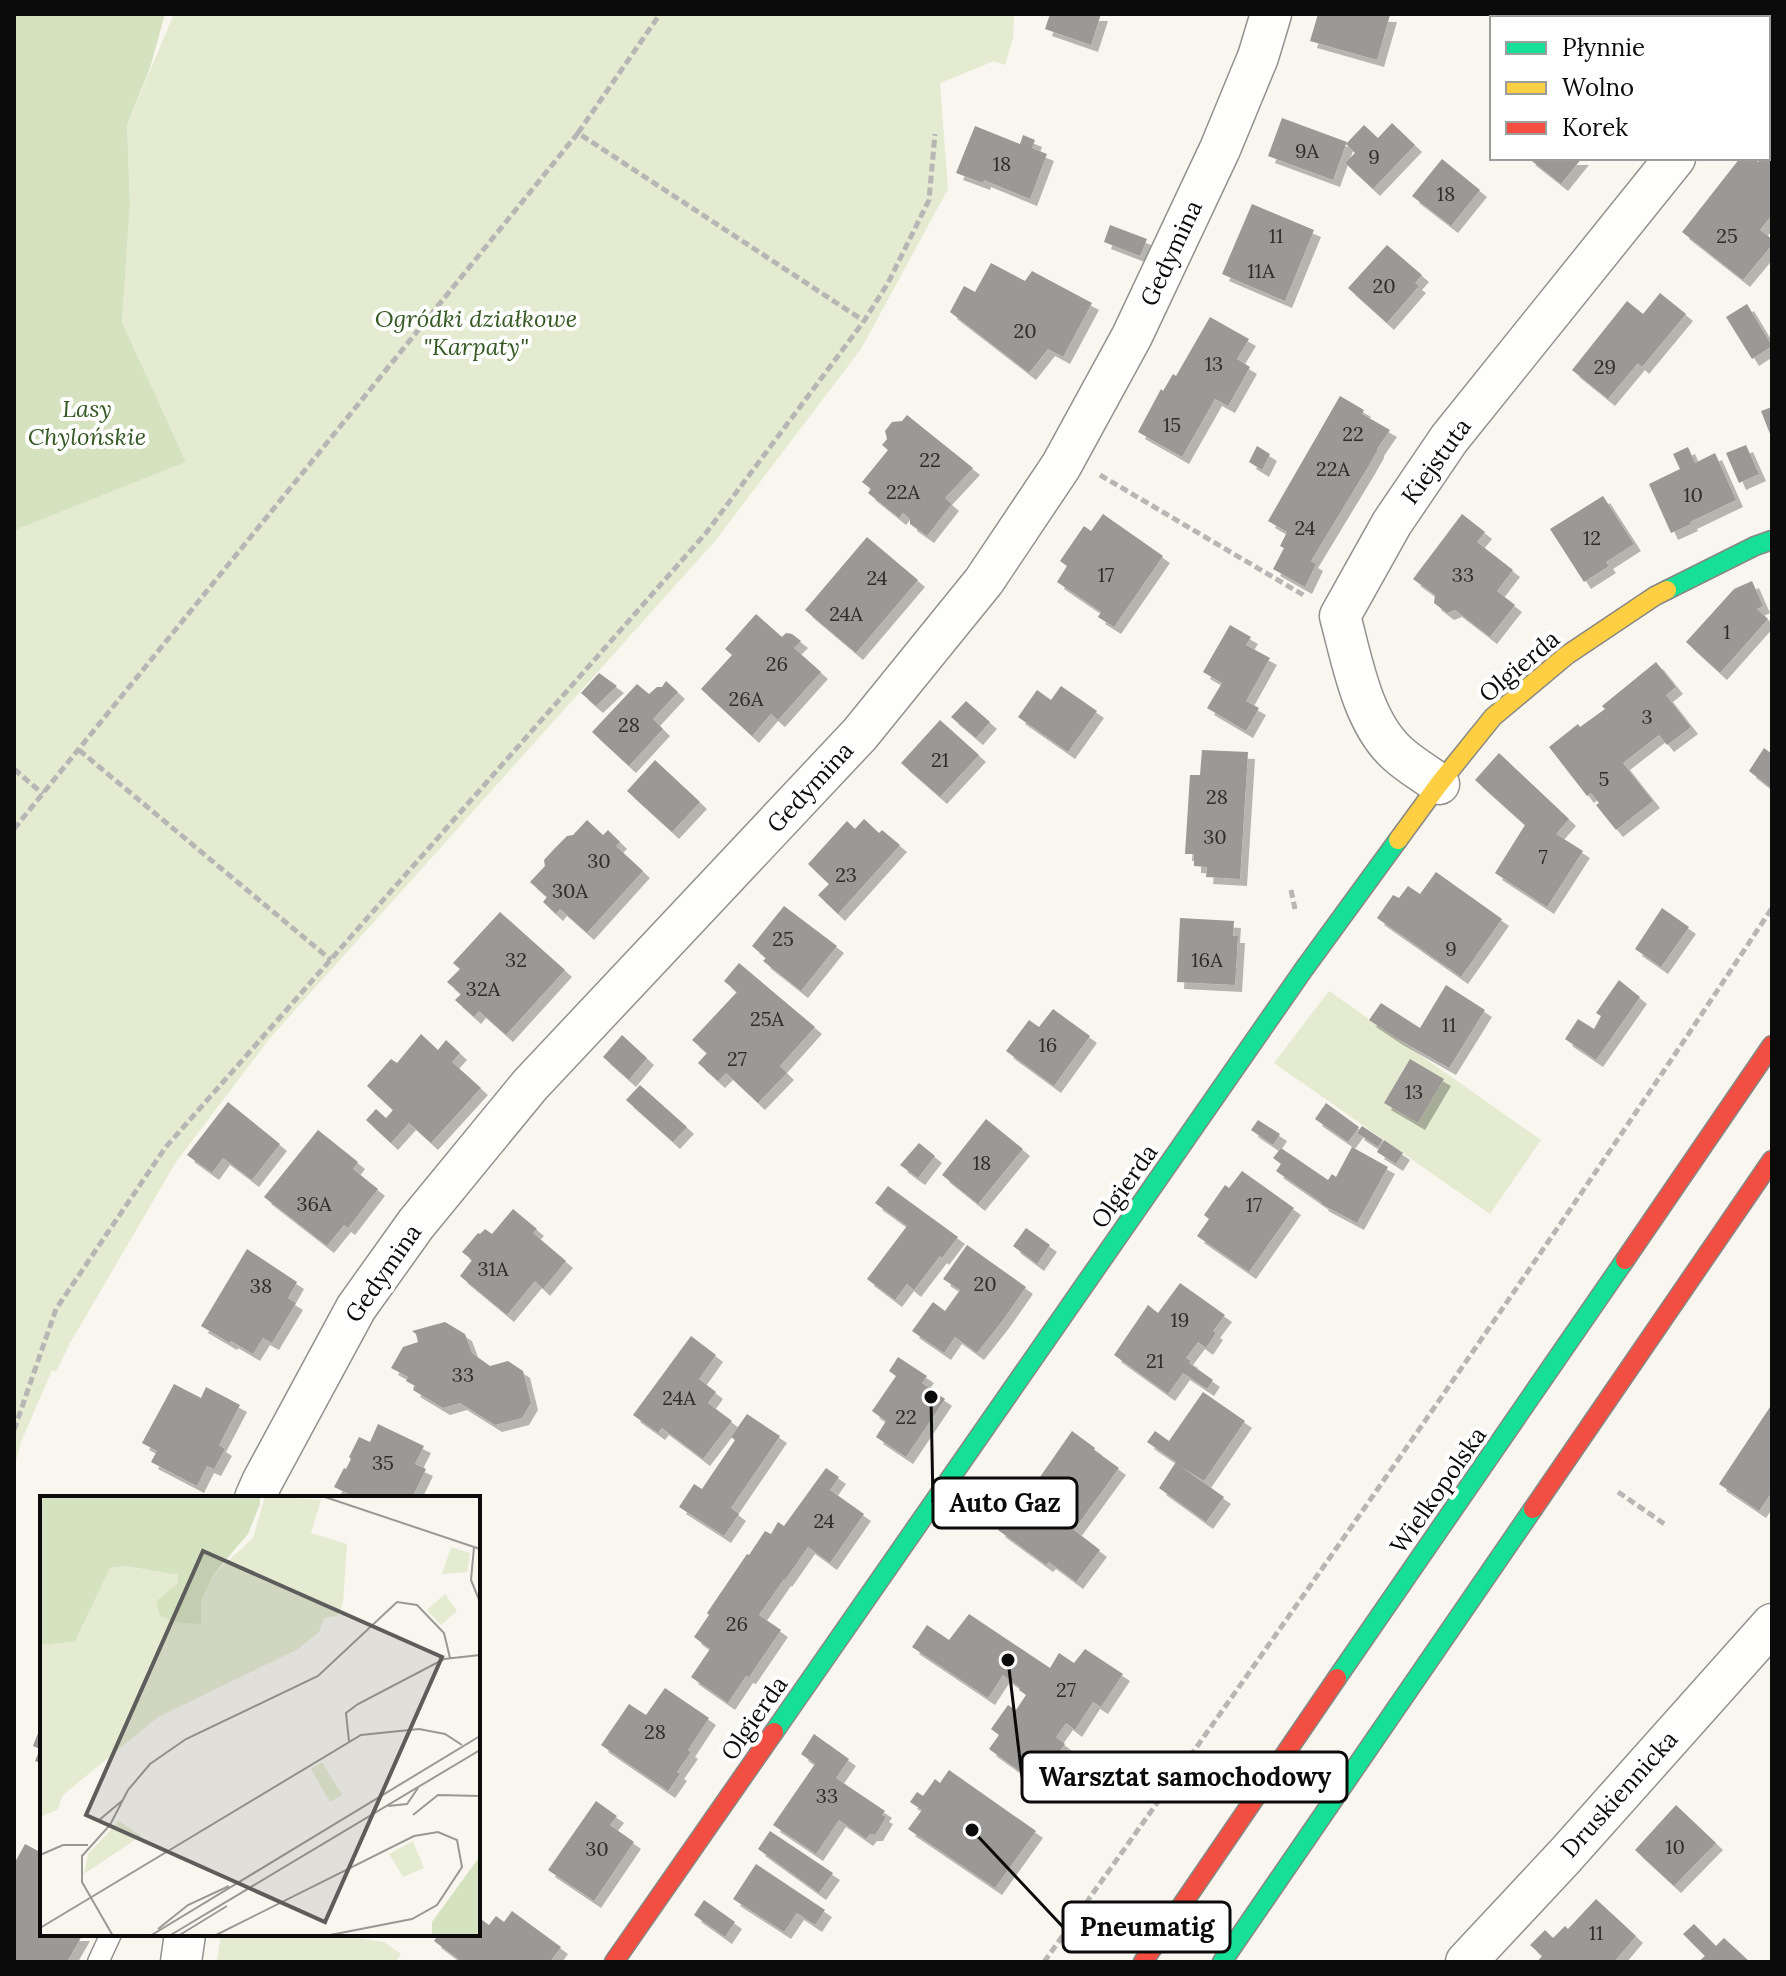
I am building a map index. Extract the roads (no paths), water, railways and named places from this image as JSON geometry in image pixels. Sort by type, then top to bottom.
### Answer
[{"type":"main road","name":"Olgierda","points":[[614,1962],[1304,969],[1439,784],[1493,717],[1567,655],[1655,596],[1772,540]]},
{"type":"main road","name":"Wielkopolska","points":[[1143,1962],[1772,1045]]},
{"type":"main road","points":[[1222,1962],[1772,1160]]},
{"type":"main road","points":[[1716,1241],[1772,1182]]},
{"type":"street","name":"Gedymina","points":[[256,1496],[356,1308],[416,1224],[530,1085],[860,734],[984,581],[1061,466],[1132,336],[1220,149],[1258,57],[1271,14]]},
{"type":"street","name":"Kiejstuta","points":[[1439,784],[1397,754],[1380,733],[1366,706],[1340,616],[1392,523],[1449,439],[1673,160]]},
{"type":"street","name":"Druskiennicka","points":[[1466,1962],[1772,1624]]},
{"type":"street","points":[[181,1962],[185,1936]]},
{"type":"lane","points":[[98,1962],[110,1936]]},
{"type":"place","name":"Auto Gaz","points":[[931,1397]]},
{"type":"place","name":"Warsztat samochodowy","points":[[1008,1660]]},
{"type":"place","name":"Pneumatig","points":[[972,1830]]},
{"type":"park label","name":"Ogródki działkowe \"Karpaty\"","points":[[476,332]]},
{"type":"park label","name":"Lasy Chylońskie","points":[[87,422]]}]
